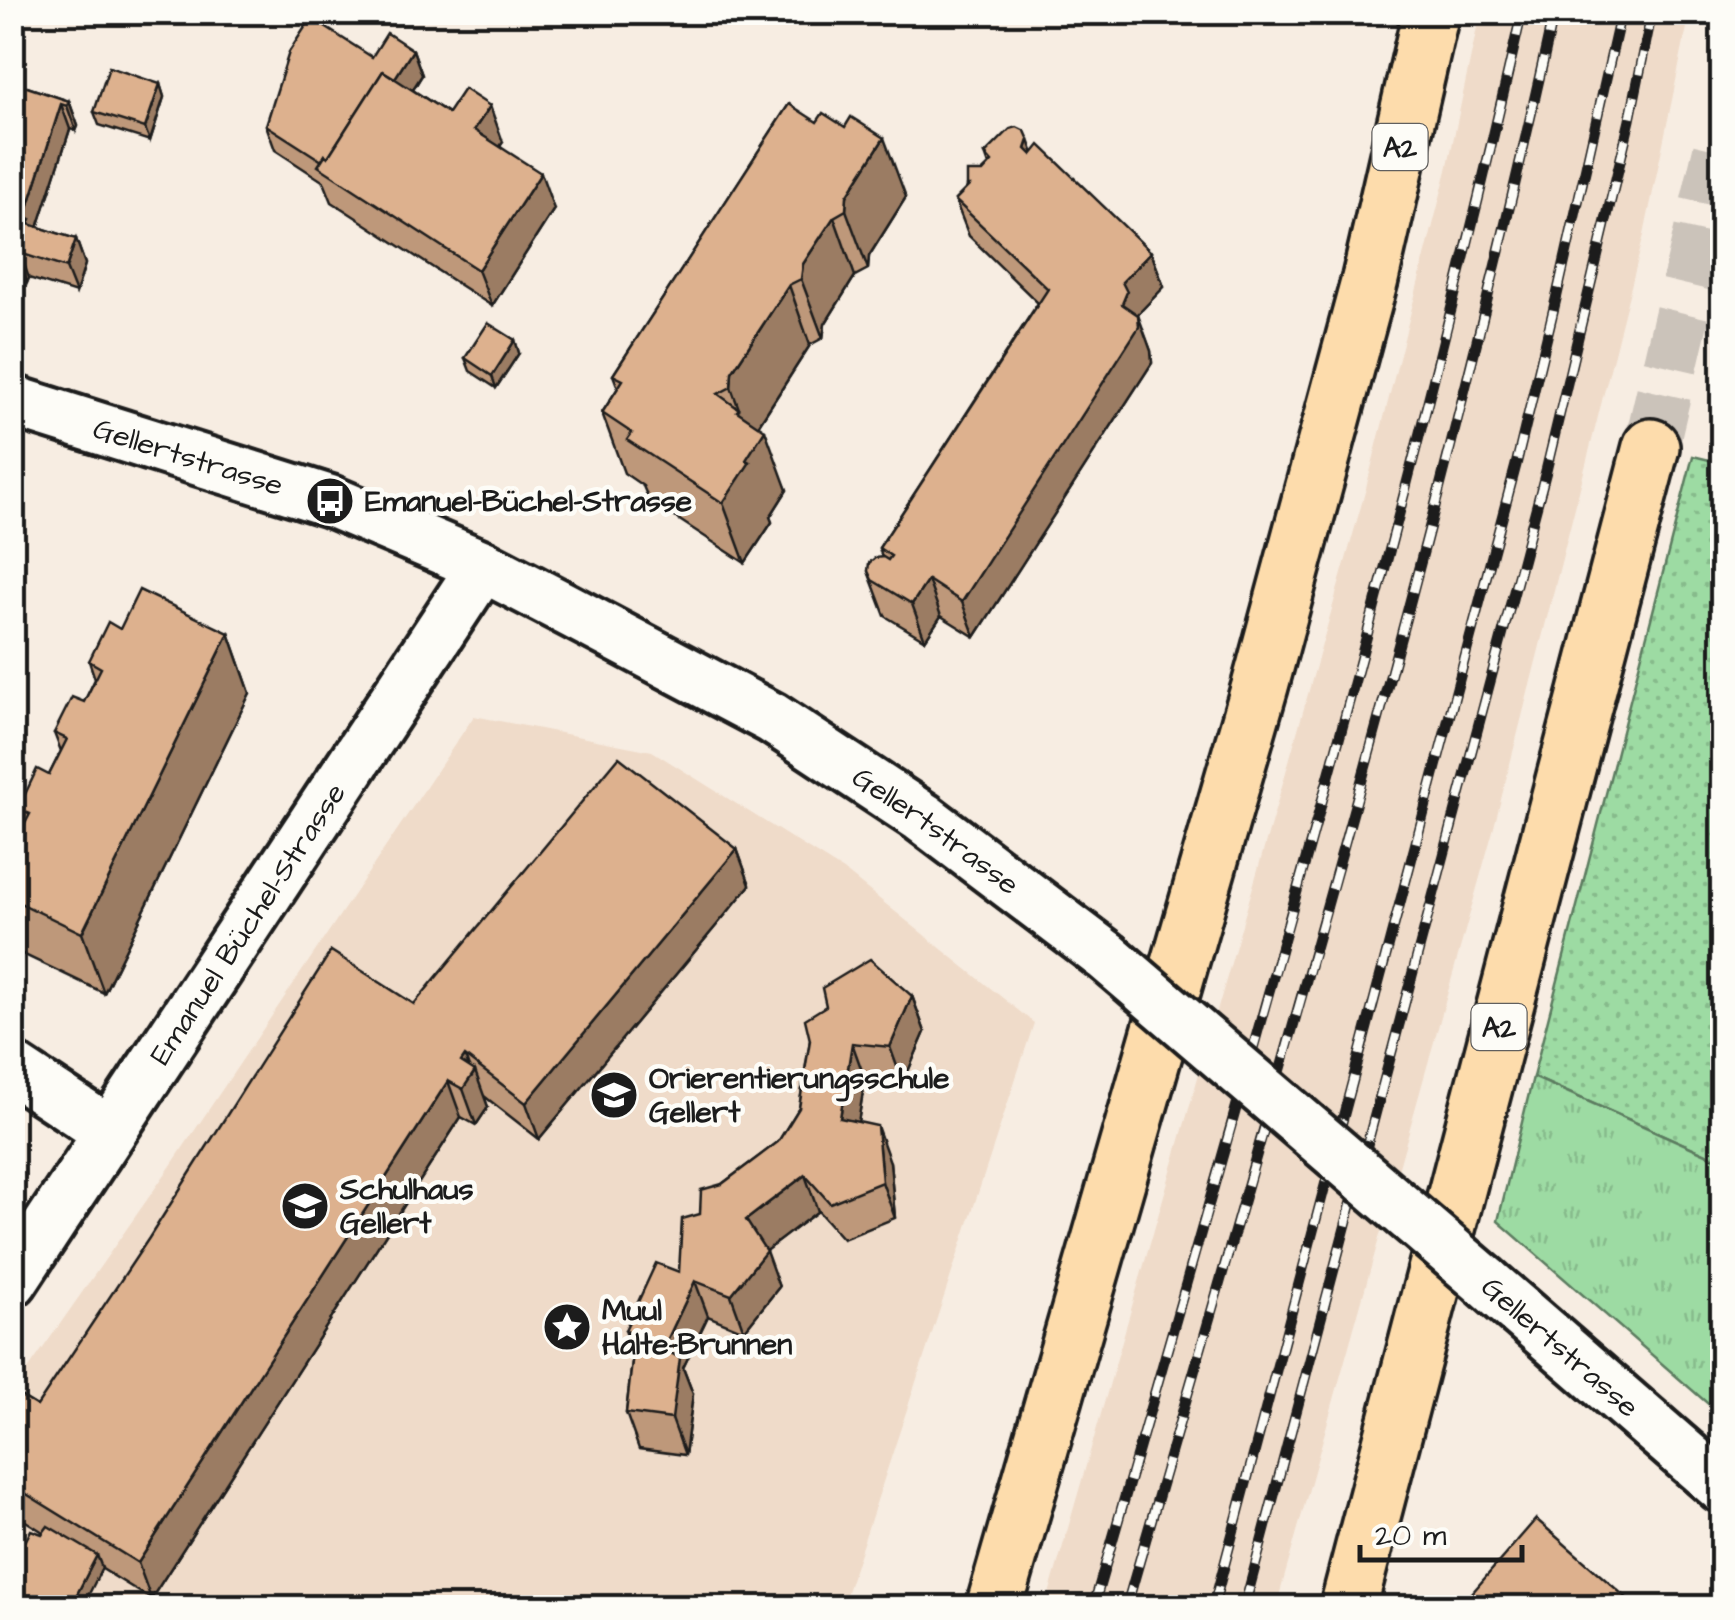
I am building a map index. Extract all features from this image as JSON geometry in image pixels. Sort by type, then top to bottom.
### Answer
[{"type":"highway","name":"A2","points":[[994,1608],[1260,686],[1370,279],[1431,14]]},
{"type":"highway","name":"A2","points":[[1348,1608],[1651,448]]},
{"type":"street","name":"Gellertstrasse","points":[[12,401],[330,501],[483,566],[772,718],[922,817],[1106,956],[1722,1487]]},
{"type":"street","name":"Emanuel Büchel-Strasse","points":[[12,1281],[483,566]]},
{"type":"street","points":[[12,1068],[110,1132]]},
{"type":"shaded area","points":[[1480,13],[1690,13],[1644,235],[1494,827],[1276,1607],[1045,1608],[1365,492],[1447,170]]},
{"type":"shaded area","name":"Orierentierungsschule Gellert","points":[[474,716],[652,751],[847,873],[1034,1023],[842,1607],[13,1608],[13,1391],[170,1167]]},
{"type":"green space","points":[[1693,456],[1722,463],[1722,1161],[1533,1077]]},
{"type":"green space","points":[[1533,1077],[1722,1161],[1722,1416],[1498,1221]]},
{"type":"building","points":[[311,18],[372,57],[387,33],[413,50],[395,78],[383,71],[322,161],[266,125],[289,52]]},
{"type":"building","points":[[109,67],[160,84],[145,128],[94,112]]},
{"type":"building","points":[[383,71],[448,113],[464,89],[490,106],[474,130],[541,173],[478,270],[318,166],[325,155],[328,157]]},
{"type":"building","points":[[12,82],[69,101],[67,106],[61,104],[25,217],[31,219],[29,224],[76,239],[66,268],[20,253],[18,258],[12,256]]},
{"type":"building","points":[[789,104],[817,122],[823,113],[845,127],[851,117],[884,138],[847,196],[846,210],[834,217],[803,264],[801,279],[789,285],[732,372],[731,387],[718,394],[765,430],[723,503],[627,440],[632,433],[602,413],[623,380],[613,375]]},
{"type":"building","points":[[1017,127],[1025,131],[1029,140],[1026,149],[1032,155],[1040,145],[1151,252],[1122,282],[1127,292],[1122,304],[1138,315],[1139,327],[962,602],[928,580],[912,604],[872,580],[869,563],[891,556],[879,548],[1048,289],[955,200],[969,186],[967,172],[983,172],[992,162],[985,154]]},
{"type":"building","points":[[488,323],[515,340],[492,376],[465,358]]},
{"type":"building","points":[[139,590],[229,633],[82,933],[12,899],[12,849],[30,814],[18,809],[37,769],[49,775],[67,739],[54,733],[72,697],[84,702],[101,668],[89,661],[108,622],[120,629]]},
{"type":"building","name":"Schulhaus Gellert","points":[[619,757],[737,849],[526,1103],[465,1056],[461,1062],[475,1071],[463,1089],[448,1081],[138,1563],[12,1485],[16,1477],[12,1474],[12,1391],[37,1406],[331,951],[414,1004]]},
{"type":"building","points":[[870,959],[912,996],[890,1047],[852,1043],[840,1118],[877,1126],[882,1182],[830,1203],[805,1175],[746,1220],[766,1251],[731,1295],[695,1281],[663,1349],[680,1358],[672,1419],[626,1413],[635,1336],[625,1330],[656,1263],[679,1272],[682,1219],[700,1214],[701,1190],[722,1184],[778,1142],[799,1108],[810,1040],[805,1019],[826,1006],[822,988]]},
{"type":"building","points":[[1536,1519],[1638,1608],[1459,1608]]},
{"type":"building","points":[[48,1526],[97,1555],[76,1596],[99,1608],[12,1608],[12,1568],[31,1530],[42,1534]]},
{"type":"tunnel","points":[[1651,447],[1722,144]]},
{"type":"railway","points":[[1093,1608],[1373,614],[1522,12]]},
{"type":"railway","points":[[1126,1608],[1407,614],[1459,414],[1554,12]]},
{"type":"railway","points":[[1213,1608],[1516,465],[1621,12]]},
{"type":"railway","points":[[1244,1608],[1546,471],[1652,12]]},
{"type":"place","name":"Emanuel-Büchel-Strasse","points":[[330,501]]},
{"type":"place","name":"Orierentierungsschule Gellert","points":[[614,1095]]},
{"type":"place","name":"Schulhaus Gellert","points":[[305,1206]]},
{"type":"place","name":"Muul Halte-Brunnen","points":[[567,1327]]}]
